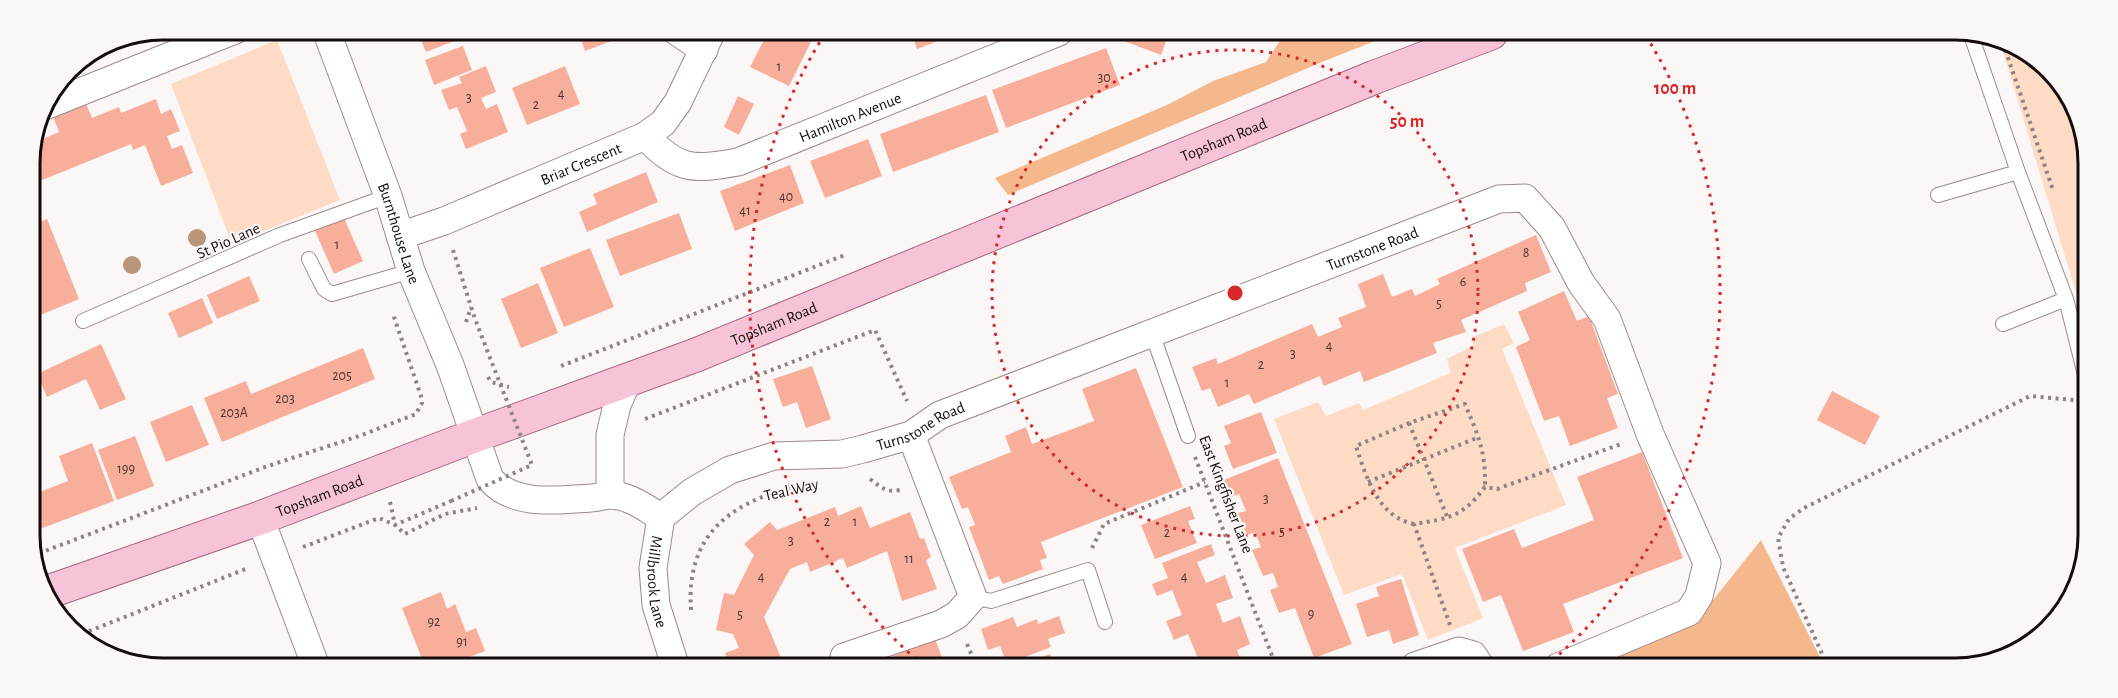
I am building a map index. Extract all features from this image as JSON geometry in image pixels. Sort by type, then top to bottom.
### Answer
[{"type":"main road","name":"Topsham Road","points":[[54,590],[260,518],[474,436],[696,355],[1364,81],[1472,40]]},
{"type":"street","points":[[58,101],[208,41]]},
{"type":"street","name":"Burnthouse Lane","points":[[330,41],[388,196],[411,271],[450,365],[474,436]]},
{"type":"street","name":"Briar Crescent","points":[[400,236],[444,221],[645,136],[663,123],[678,102],[708,41]]},
{"type":"street","name":"Hamilton Avenue","points":[[645,136],[661,152],[684,166],[708,167],[738,162],[1038,41]]},
{"type":"street","name":"Turnstone Road","points":[[661,518],[692,492],[730,470],[774,456],[842,454],[915,432],[940,415],[1152,333],[1499,200],[1525,198],[1552,228],[1581,283],[1607,319],[1650,435],[1707,563],[1699,596],[1689,612],[1581,657]]},
{"type":"street","points":[[610,495],[609,447],[617,405],[628,380]]},
{"type":"street","points":[[844,657],[941,624],[957,615],[973,597],[915,432]]},
{"type":"street","name":"Millbrook Lane","points":[[474,436],[490,479],[498,488],[514,495],[537,500],[593,498],[610,495],[628,498],[661,518],[653,568],[656,605],[673,658]]},
{"type":"street","points":[[260,518],[313,658]]},
{"type":"street","points":[[1441,657],[1459,651],[1475,657]]},
{"type":"lane","points":[[1974,43],[2018,172],[2066,299],[2078,347]]},
{"type":"lane","points":[[1938,195],[2018,172]]},
{"type":"lane","name":"St Pio Lane","points":[[83,321],[280,235],[388,196]]},
{"type":"lane","points":[[309,259],[324,289],[332,294],[411,271]]},
{"type":"lane","points":[[2003,324],[2066,299]]},
{"type":"lane","name":"East Kingfisher Lane","points":[[1152,333],[1188,436]]},
{"type":"lane","points":[[973,597],[991,601],[1089,570],[1106,622]]},
{"type":"path","points":[[2006,52],[2056,201]]},
{"type":"path","points":[[395,525],[532,465],[474,316],[444,221]]},
{"type":"path","points":[[609,447],[626,446],[633,428],[647,417],[875,330],[915,432]]},
{"type":"path","points":[[42,552],[265,466],[362,435],[416,414],[422,404],[421,396]]},
{"type":"path","points":[[1824,657],[1783,567],[1778,538],[1789,519],[1804,508],[2030,396],[2078,400]]},
{"type":"path","points":[[1465,404],[1479,437],[1486,469],[1485,487],[1473,504],[1448,519],[1414,524],[1402,522],[1388,510],[1368,482],[1356,446],[1409,423],[1465,404]]},
{"type":"path","points":[[1409,423],[1448,519]]},
{"type":"path","points":[[1485,487],[1497,489],[1650,435]]},
{"type":"path","name":"East Kingfisher Lane","points":[[1188,436],[1273,657]]},
{"type":"path","points":[[1368,482],[1479,437]]},
{"type":"path","points":[[866,477],[890,492],[906,488]]},
{"type":"path","points":[[1089,570],[1090,552],[1104,524],[1205,482]]},
{"type":"path","name":"Teal Way","points":[[692,613],[690,595],[693,570],[700,550],[715,526],[755,498],[798,487]]},
{"type":"path","points":[[1414,524],[1459,651]]},
{"type":"shaded area","points":[[1280,40],[1377,40],[1008,195],[995,178],[1167,105],[1213,81],[1266,62]]},
{"type":"shaded area","points":[[277,41],[340,200],[232,244],[171,84]]},
{"type":"shaded area","points":[[2003,51],[2029,66],[2047,83],[2057,95],[2071,124],[2078,164],[2078,299]]},
{"type":"shaded area","points":[[1504,324],[1514,343],[1502,349],[1566,505],[1455,548],[1483,618],[1428,640],[1402,574],[1344,595],[1274,419],[1318,402],[1326,416],[1359,403],[1363,410],[1451,373],[1447,359],[1474,345],[1471,338]]},
{"type":"shaded area","points":[[1761,540],[1820,657],[1600,657],[1702,614]]},
{"type":"building","points":[[1124,40],[1166,40],[1161,55]]},
{"type":"building","points":[[421,41],[455,41],[426,52]]},
{"type":"building","points":[[581,41],[612,41],[585,51]]},
{"type":"building","points":[[764,41],[812,41],[789,86],[750,67]]},
{"type":"building","points":[[914,41],[939,41],[917,49]]},
{"type":"building","points":[[463,46],[472,70],[434,85],[425,60]]},
{"type":"building","points":[[1106,48],[1120,85],[1006,128],[992,90]]},
{"type":"building","points":[[486,66],[496,92],[481,98],[486,109],[497,104],[508,132],[466,149],[460,134],[467,131],[457,107],[449,110],[441,90],[462,83],[459,77]]},
{"type":"building","points":[[565,66],[580,104],[527,125],[512,88]]},
{"type":"building","points":[[986,95],[999,132],[893,172],[880,134]]},
{"type":"building","points":[[738,96],[754,104],[739,135],[724,127]]},
{"type":"building","points":[[156,99],[161,114],[171,109],[180,131],[167,136],[172,149],[182,145],[193,173],[161,186],[145,145],[133,150],[131,144],[41,181],[43,139],[59,132],[52,114],[85,101],[92,118],[119,107],[121,113]]},
{"type":"building","points":[[868,139],[882,176],[825,198],[810,161]]},
{"type":"building","points":[[790,165],[804,203],[735,231],[720,191]]},
{"type":"building","points":[[646,172],[658,202],[587,232],[579,212],[597,204],[593,194]]},
{"type":"building","points":[[679,213],[692,249],[620,276],[606,240]]},
{"type":"building","points":[[344,218],[363,261],[334,274],[315,231]]},
{"type":"building","points":[[47,219],[79,299],[41,315],[41,222]]},
{"type":"building","points":[[1536,235],[1551,272],[1525,283],[1527,291],[1461,320],[1466,332],[1433,343],[1437,353],[1364,382],[1360,371],[1324,386],[1320,376],[1254,404],[1249,394],[1218,407],[1210,388],[1202,391],[1192,367],[1216,358],[1218,364],[1312,324],[1318,337],[1342,327],[1338,318],[1366,307],[1358,284],[1383,274],[1392,297],[1412,289],[1415,296],[1440,284],[1437,279]]},
{"type":"building","points":[[590,248],[614,307],[564,327],[540,268]]},
{"type":"building","points":[[249,276],[260,301],[217,319],[207,295]]},
{"type":"building","points":[[538,283],[558,333],[521,348],[501,299]]},
{"type":"building","points":[[1564,291],[1577,321],[1589,316],[1618,394],[1607,398],[1618,428],[1570,446],[1559,416],[1544,421],[1516,347],[1530,340],[1518,312]]},
{"type":"building","points":[[202,298],[213,323],[179,338],[168,313]]},
{"type":"building","points":[[101,344],[126,399],[100,410],[86,379],[47,397],[40,382],[40,372]]},
{"type":"building","points":[[363,348],[375,379],[222,442],[204,398],[246,381],[251,394]]},
{"type":"building","points":[[812,366],[831,419],[806,428],[797,402],[783,407],[773,379]]},
{"type":"building","points":[[1136,368],[1183,487],[1041,542],[1047,558],[1040,560],[1043,569],[1003,584],[999,576],[989,580],[969,527],[975,525],[968,507],[962,509],[949,477],[1011,452],[1005,436],[1026,427],[1032,444],[1094,421],[1082,389]]},
{"type":"building","points":[[1832,391],[1880,416],[1865,445],[1817,420]]},
{"type":"building","points":[[192,405],[209,445],[166,462],[150,422]]},
{"type":"building","points":[[1261,412],[1277,453],[1233,469],[1224,446],[1231,443],[1224,426]]},
{"type":"building","points":[[135,436],[154,486],[117,500],[98,450]]},
{"type":"building","points":[[92,443],[114,501],[40,529],[40,492],[68,481],[59,456]]},
{"type":"building","points":[[1642,452],[1683,558],[1563,604],[1574,632],[1523,651],[1501,595],[1483,602],[1462,549],[1514,529],[1522,548],[1594,520],[1577,477]]},
{"type":"building","points":[[1278,458],[1352,644],[1314,657],[1295,608],[1279,613],[1270,590],[1278,587],[1273,573],[1263,576],[1252,550],[1261,547],[1255,532],[1247,535],[1238,513],[1246,511],[1239,494],[1231,497],[1224,480]]},
{"type":"building","points":[[861,506],[870,528],[910,512],[920,539],[924,538],[931,557],[926,560],[937,589],[902,601],[887,551],[847,568],[843,558],[810,572],[807,562],[790,569],[764,617],[781,658],[727,658],[725,653],[739,648],[733,634],[716,630],[724,593],[734,595],[754,555],[744,544],[770,522],[777,530],[835,507],[838,516]]},
{"type":"building","points":[[1190,506],[1195,519],[1188,521],[1197,543],[1155,559],[1141,525]]},
{"type":"building","points":[[1211,544],[1215,555],[1197,562],[1206,583],[1225,575],[1233,598],[1216,604],[1223,623],[1240,616],[1250,644],[1237,650],[1240,657],[1198,657],[1188,634],[1174,640],[1166,621],[1182,615],[1172,590],[1157,596],[1152,584],[1168,578],[1162,563]]},
{"type":"building","points":[[1401,579],[1419,635],[1393,644],[1389,630],[1367,637],[1356,604],[1379,596],[1376,587]]},
{"type":"building","points":[[441,592],[447,609],[455,604],[466,632],[476,628],[485,651],[467,658],[422,658],[402,608]]},
{"type":"building","points":[[1059,616],[1065,633],[1048,639],[1051,647],[1024,658],[1004,658],[1000,646],[988,650],[981,629],[1013,617],[1017,627],[1037,619],[1038,624]]},
{"type":"building","points":[[935,639],[942,658],[894,658]]}]
